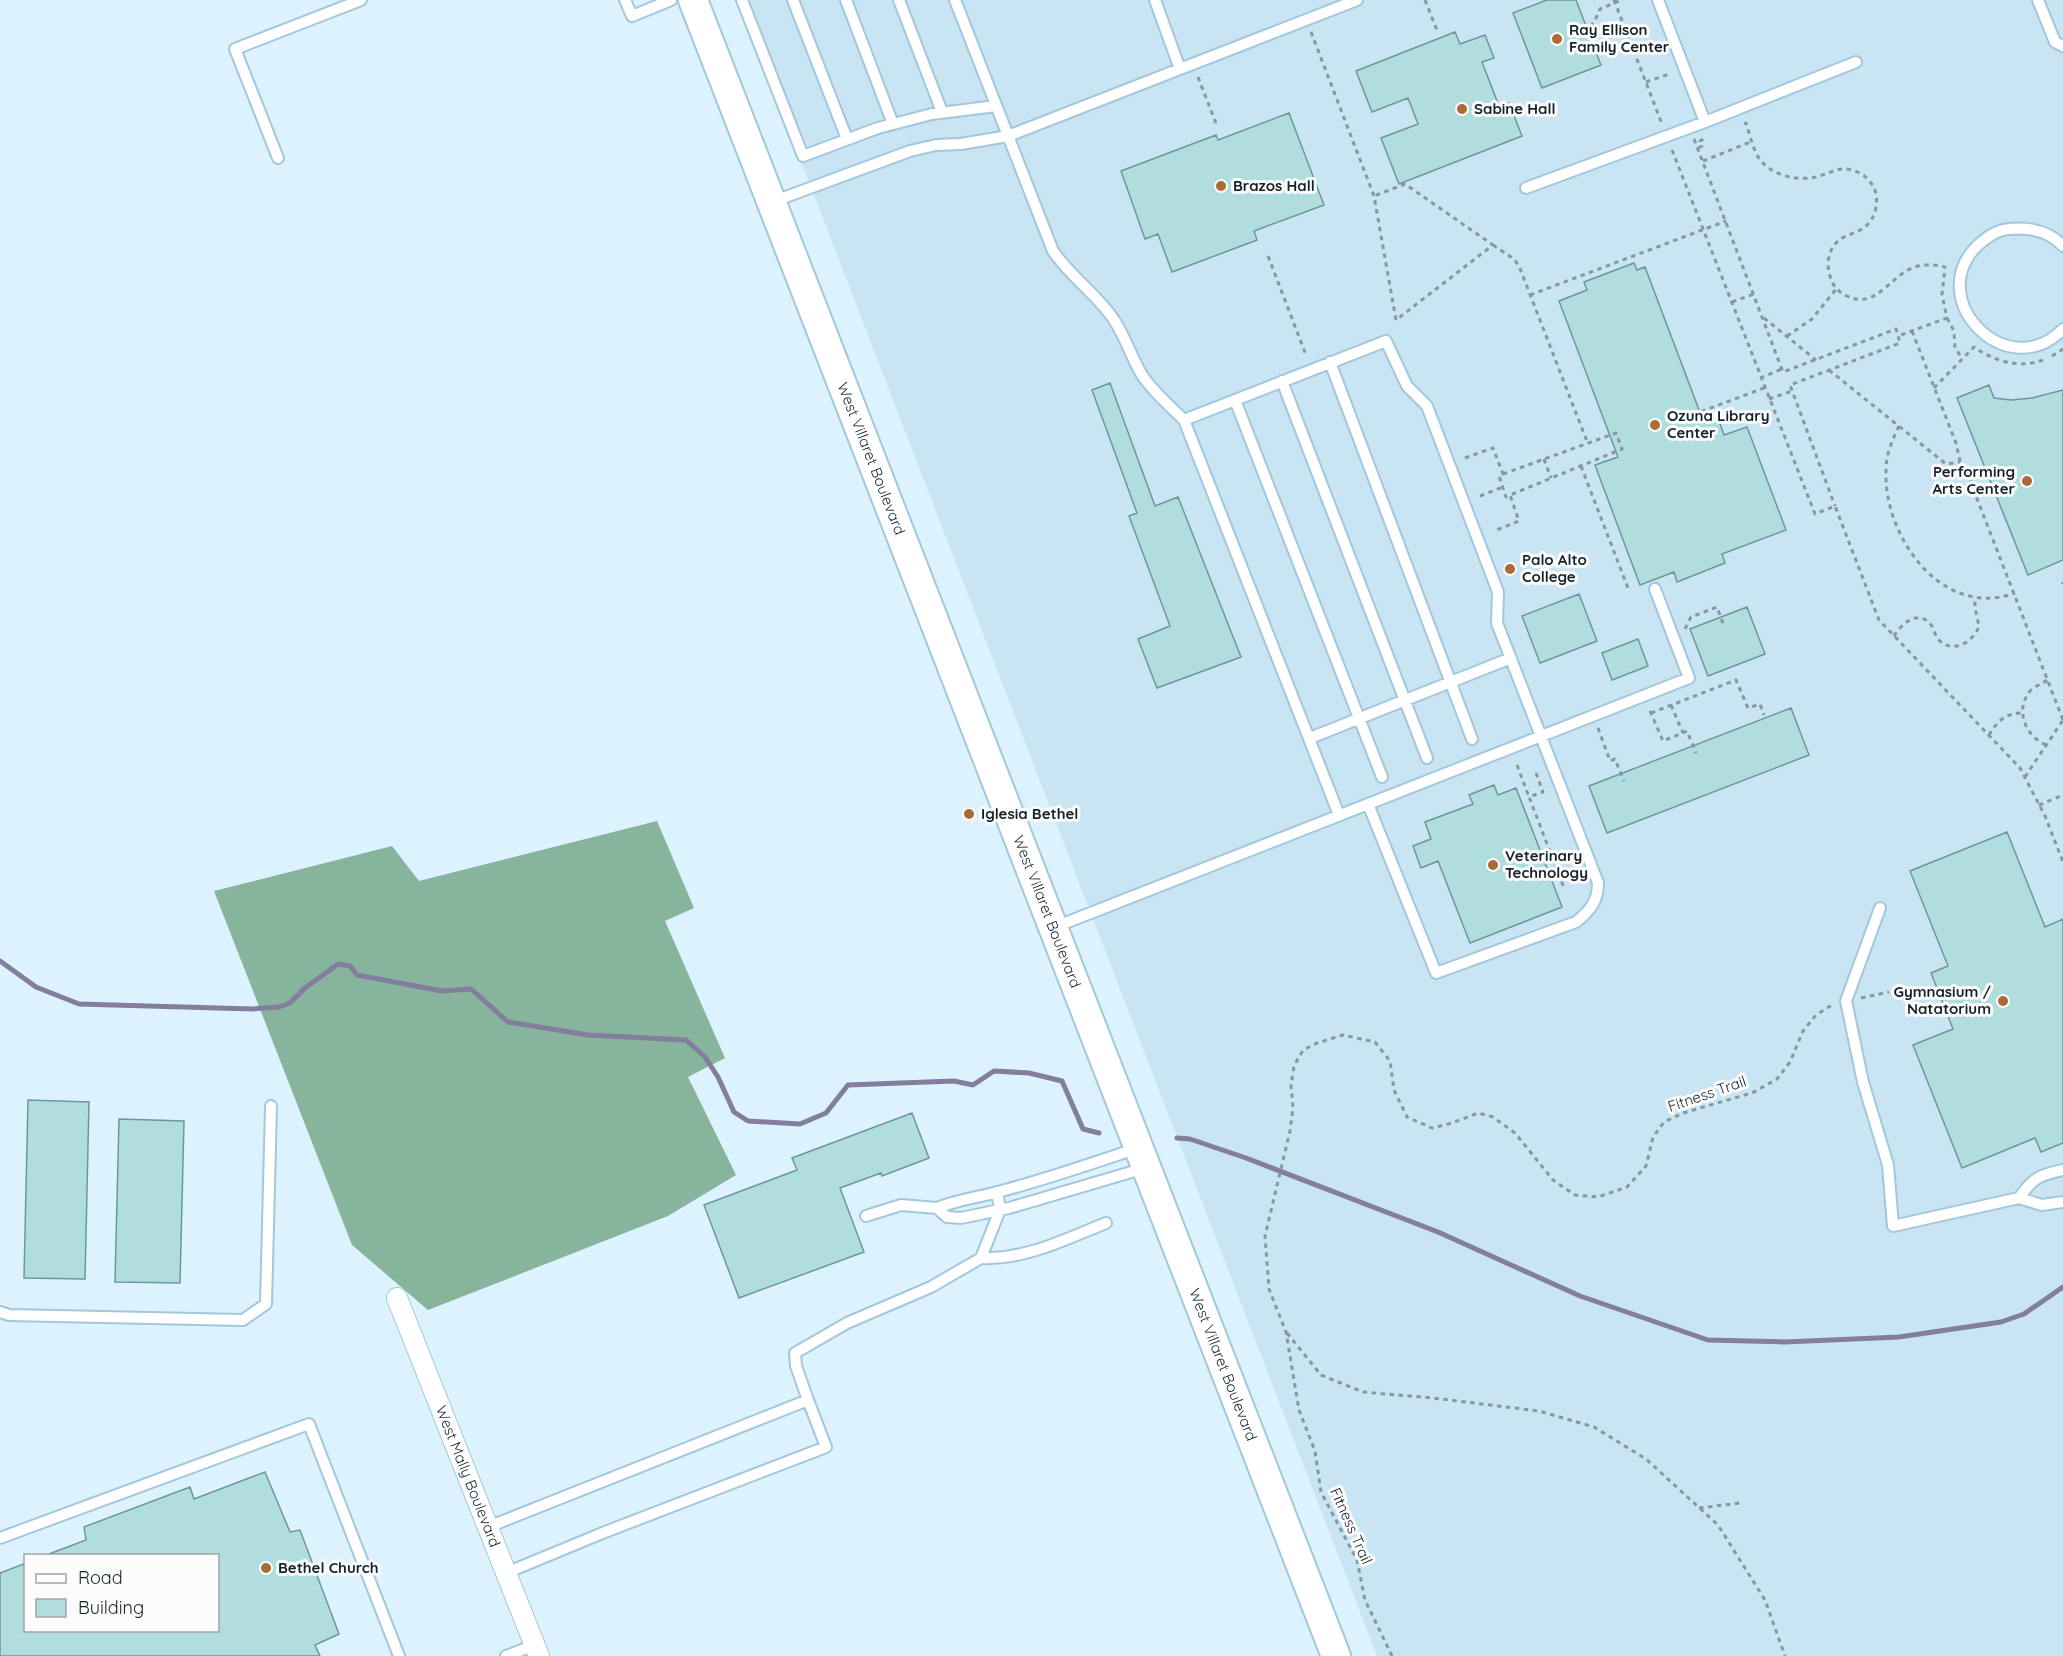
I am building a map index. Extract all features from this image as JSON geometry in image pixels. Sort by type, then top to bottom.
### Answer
[{"type":"street","name":"West Villaret Boulevard","points":[[693,0],[1336,1656]]},
{"type":"street","name":"West Mally Boulevard","points":[[397,1298],[537,1651]]},
{"type":"lane","points":[[278,158],[235,49],[361,0]]},
{"type":"lane","points":[[625,0],[632,16],[671,0]]},
{"type":"lane","points":[[742,0],[803,156],[893,124],[942,112],[996,106]]},
{"type":"lane","points":[[794,0],[847,139]]},
{"type":"lane","points":[[846,0],[893,124]]},
{"type":"lane","points":[[899,0],[942,112]]},
{"type":"lane","points":[[955,0],[1053,251],[1062,265],[1111,316],[1151,387],[1184,420],[1339,815]]},
{"type":"lane","points":[[1155,0],[1180,69]]},
{"type":"lane","points":[[771,203],[910,151],[936,145],[961,144],[1008,136],[1357,0]]},
{"type":"lane","points":[[1658,0],[1705,122]]},
{"type":"lane","points":[[2038,0],[2055,42],[2063,46]]},
{"type":"lane","points":[[1526,188],[1705,122],[1856,62]]},
{"type":"lane","points":[[2062,245],[2044,232],[2024,228],[2003,230],[1986,238],[1971,253],[1962,271],[1960,292],[1965,313],[1979,331],[1996,343],[2016,348],[2037,345],[2056,336],[2063,328]]},
{"type":"lane","points":[[1184,420],[1386,340],[1407,386],[1427,406],[1498,592],[1497,623],[1598,883],[1595,903],[1587,914],[1576,922],[1436,973],[1368,804]]},
{"type":"lane","points":[[1330,363],[1472,740]]},
{"type":"lane","points":[[1282,381],[1427,758]]},
{"type":"lane","points":[[1234,400],[1382,777]]},
{"type":"lane","points":[[1052,928],[1689,678],[1654,589]]},
{"type":"lane","points":[[1310,738],[1511,658]]},
{"type":"lane","points":[[1880,908],[1846,1001],[1863,1082],[1888,1165],[1893,1226],[2019,1198],[2042,1205],[2063,1202]]},
{"type":"lane","points":[[0,1312],[9,1315],[243,1320],[266,1304],[271,1106]]},
{"type":"lane","points":[[866,1216],[901,1205],[937,1208],[1059,1174],[1142,1158]]},
{"type":"lane","points":[[937,1208],[947,1217],[961,1218],[1000,1210],[1142,1158]]},
{"type":"lane","points":[[2019,1198],[2031,1181],[2063,1170]]},
{"type":"lane","points":[[981,1258],[1000,1210],[997,1192]]},
{"type":"lane","points":[[506,1573],[605,1532],[826,1447],[796,1366],[795,1353],[847,1323],[931,1287],[981,1258],[1002,1259],[1039,1250],[1106,1223]]},
{"type":"lane","points":[[488,1527],[808,1400]]},
{"type":"lane","points":[[0,1538],[309,1424],[399,1656]]},
{"type":"lane","points":[[506,1656],[537,1651]]},
{"type":"path","points":[[1425,0],[1438,33]]},
{"type":"path","points":[[1590,26],[1600,9],[1614,1],[1621,0]]},
{"type":"path","points":[[1614,1],[1760,378],[1815,513],[1835,506]]},
{"type":"path","points":[[1306,20],[1374,195],[1396,320],[1493,245]]},
{"type":"path","points":[[1646,82],[1669,74]]},
{"type":"path","points":[[1198,77],[1217,126]]},
{"type":"path","points":[[1737,126],[1746,123],[1762,161],[1779,174],[1792,178],[1804,178],[1849,169],[1863,175],[1873,186],[1876,195],[1874,214],[1869,224],[1839,240],[1830,253],[1827,261],[1828,270],[1837,288],[1848,297],[1862,300],[1883,291],[1897,277],[1911,268],[1926,265],[1945,267],[1942,295],[1947,318],[1954,331],[1955,348],[1962,358]]},
{"type":"path","points":[[1689,128],[1784,372],[1896,329],[1900,343],[1790,385],[1879,620],[2020,768],[2045,816],[2063,862]]},
{"type":"path","points":[[1698,148],[1702,146],[1700,141],[1710,137]]},
{"type":"path","points":[[1703,161],[1753,141]]},
{"type":"path","points":[[1374,195],[1405,184],[1514,259],[1519,266],[1587,444]]},
{"type":"path","points":[[1530,295],[1726,221]]},
{"type":"path","points":[[1268,256],[1306,355]]},
{"type":"path","points":[[1787,336],[1812,319],[1837,288]]},
{"type":"path","points":[[1732,302],[1754,294]]},
{"type":"path","points":[[1762,317],[1816,360]]},
{"type":"path","points":[[1898,336],[1947,318]]},
{"type":"path","points":[[1912,331],[1956,443],[1962,470],[1967,473],[2063,720],[2025,777]]},
{"type":"path","points":[[1934,388],[1974,347],[1986,356],[2016,364],[2037,362],[2063,349]]},
{"type":"path","points":[[1760,378],[1782,369]]},
{"type":"path","points":[[1829,370],[1946,464],[1960,462]]},
{"type":"path","points":[[1676,421],[1764,388]]},
{"type":"path","points":[[1769,399],[1792,391]]},
{"type":"path","points":[[1899,426],[1891,443],[1886,468],[1887,495],[1896,527],[1923,568],[1938,582],[1975,597],[2000,599],[2014,593]]},
{"type":"path","points":[[1616,434],[1622,449],[1506,497],[1499,476],[1587,444],[1616,434]]},
{"type":"path","points":[[1465,458],[1493,448],[1503,474]]},
{"type":"path","points":[[1544,459],[1551,478]]},
{"type":"path","points":[[1581,466],[1628,588]]},
{"type":"path","points":[[1480,496],[1503,487]]},
{"type":"path","points":[[1494,531],[1519,520],[1510,495]]},
{"type":"path","points":[[1894,636],[1902,624],[1917,618],[1931,625],[1937,638],[1944,643],[1964,645],[1973,638],[1979,626],[1975,597]]},
{"type":"path","points":[[1682,632],[1691,617],[1717,607],[1724,626]]},
{"type":"path","points":[[1651,713],[1736,680],[1748,708],[1760,704],[1764,715]]},
{"type":"path","points":[[2046,745],[2033,738],[2027,730],[2023,713],[2026,699],[2031,691],[2048,680]]},
{"type":"path","points":[[1643,696],[1663,741],[1687,731],[1696,753]]},
{"type":"path","points":[[1671,705],[1683,733]]},
{"type":"path","points":[[1989,735],[1995,724],[2002,718],[2023,713]]},
{"type":"path","points":[[1593,716],[1611,761],[1615,759],[1624,781]]},
{"type":"path","points":[[1517,765],[1564,888]]},
{"type":"path","points":[[1529,797],[1543,792],[1536,773]]},
{"type":"path","points":[[2039,805],[2063,795]]},
{"type":"path","name":"Fitness Trail","points":[[1392,1656],[1365,1600],[1357,1560],[1321,1492],[1315,1451],[1299,1410],[1286,1332],[1269,1289],[1265,1236],[1290,1131],[1293,1108],[1291,1086],[1293,1066],[1302,1050],[1343,1035],[1375,1042],[1390,1061],[1394,1090],[1407,1117],[1432,1128],[1478,1113],[1493,1117],[1515,1133],[1553,1180],[1575,1195],[1598,1197],[1627,1187],[1646,1166],[1653,1137],[1664,1122],[1683,1113],[1752,1093],[1777,1079],[1790,1062],[1803,1031],[1816,1015],[1833,1004],[1889,992]]},
{"type":"path","name":"Fitness Trail","points":[[1286,1332],[1321,1375],[1363,1392],[1539,1411],[1594,1427],[1646,1459],[1718,1525],[1765,1600],[1785,1656]]},
{"type":"path","points":[[1699,1508],[1740,1503]]},
{"type":"shaded area","name":"Palo Alto College","points":[[739,0],[2063,0],[2063,1656],[1377,1656]]},
{"type":"green space","points":[[657,821],[694,908],[665,921],[725,1058],[688,1077],[736,1175],[668,1216],[428,1310],[352,1245],[214,891],[392,846],[419,881]]},
{"type":"building","name":"Ray Ellison Family Center","points":[[1547,0],[1576,0],[1601,65],[1542,88],[1513,13]]},
{"type":"building","name":"Sabine Hall","points":[[1455,32],[1460,44],[1485,35],[1494,58],[1482,62],[1499,106],[1509,103],[1522,136],[1399,184],[1381,138],[1418,124],[1408,98],[1372,112],[1356,71]]},
{"type":"building","name":"Brazos Hall","points":[[1289,113],[1324,205],[1254,231],[1257,240],[1172,272],[1158,234],[1145,239],[1121,171],[1216,135],[1218,140]]},
{"type":"building","name":"Ozuna Library Center","points":[[1634,263],[1637,270],[1645,267],[1704,423],[1718,418],[1724,435],[1747,427],[1786,530],[1722,554],[1725,563],[1677,582],[1674,572],[1640,585],[1595,465],[1618,457],[1559,301],[1587,290],[1584,282]]},
{"type":"building","points":[[1110,383],[1155,506],[1178,497],[1241,657],[1157,688],[1138,639],[1170,626],[1129,516],[1137,513],[1092,390]]},
{"type":"building","name":"Performing Arts Center","points":[[1989,385],[1994,398],[2011,400],[2032,398],[2063,390],[2063,560],[2028,575],[1957,398]]},
{"type":"building","points":[[1579,594],[1597,641],[1540,663],[1522,616]]},
{"type":"building","points":[[1747,607],[1765,654],[1708,676],[1690,629]]},
{"type":"building","points":[[1638,639],[1648,666],[1612,680],[1602,653]]},
{"type":"building","points":[[1791,708],[1809,755],[1607,833],[1589,786]]},
{"type":"building","name":"Veterinary Technology","points":[[1494,785],[1498,795],[1516,788],[1562,907],[1470,943],[1438,861],[1421,868],[1413,846],[1431,839],[1425,822],[1473,804],[1469,795]]},
{"type":"building","name":"Gymnasium / Natatorium","points":[[2007,832],[2045,927],[2063,919],[2063,1143],[2041,1152],[2035,1138],[1962,1168],[1913,1045],[1953,1029],[1931,973],[1948,966],[1910,871]]},
{"type":"building","points":[[28,1100],[89,1102],[85,1279],[24,1278]]},
{"type":"building","points":[[912,1113],[929,1158],[882,1176],[881,1173],[840,1188],[864,1252],[739,1298],[704,1205],[797,1170],[792,1158]]},
{"type":"building","points":[[119,1119],[184,1121],[180,1283],[115,1282]]},
{"type":"building","name":"Bethel Church","points":[[265,1472],[290,1532],[300,1530],[339,1634],[315,1645],[320,1656],[0,1656],[0,1573],[24,1564],[24,1632],[219,1632],[219,1554],[49,1554],[86,1540],[84,1527],[190,1487],[194,1499]]},
{"type":"waterway","points":[[0,961],[36,987],[79,1004],[252,1009],[279,1007],[290,1003],[305,988],[338,964],[350,966],[357,975],[442,991],[471,989],[508,1022],[588,1035],[686,1040],[705,1057],[718,1077],[734,1112],[748,1121],[800,1124],[826,1113],[848,1085],[954,1081],[973,1085],[994,1071],[1029,1073],[1062,1081],[1083,1129],[1099,1133]]},
{"type":"waterway","points":[[1177,1138],[1190,1139],[1246,1158],[1438,1232],[1580,1296],[1708,1340],[1785,1342],[1899,1337],[2001,1322],[2024,1314],[2063,1287]]},
{"type":"place","name":"Ray Ellison Family Center","points":[[1557,39]]},
{"type":"place","name":"Sabine Hall","points":[[1462,109]]},
{"type":"place","name":"Brazos Hall","points":[[1221,186]]},
{"type":"place","name":"Ozuna Library Center","points":[[1655,425]]},
{"type":"place","name":"Performing Arts Center","points":[[2027,481]]},
{"type":"place","name":"Palo Alto College","points":[[1510,569]]},
{"type":"place","name":"Iglesia Bethel","points":[[969,814]]},
{"type":"place","name":"Veterinary Technology","points":[[1493,865]]},
{"type":"place","name":"Gymnasium / Natatorium","points":[[2003,1001]]},
{"type":"place","name":"Bethel Church","points":[[266,1568]]}]
